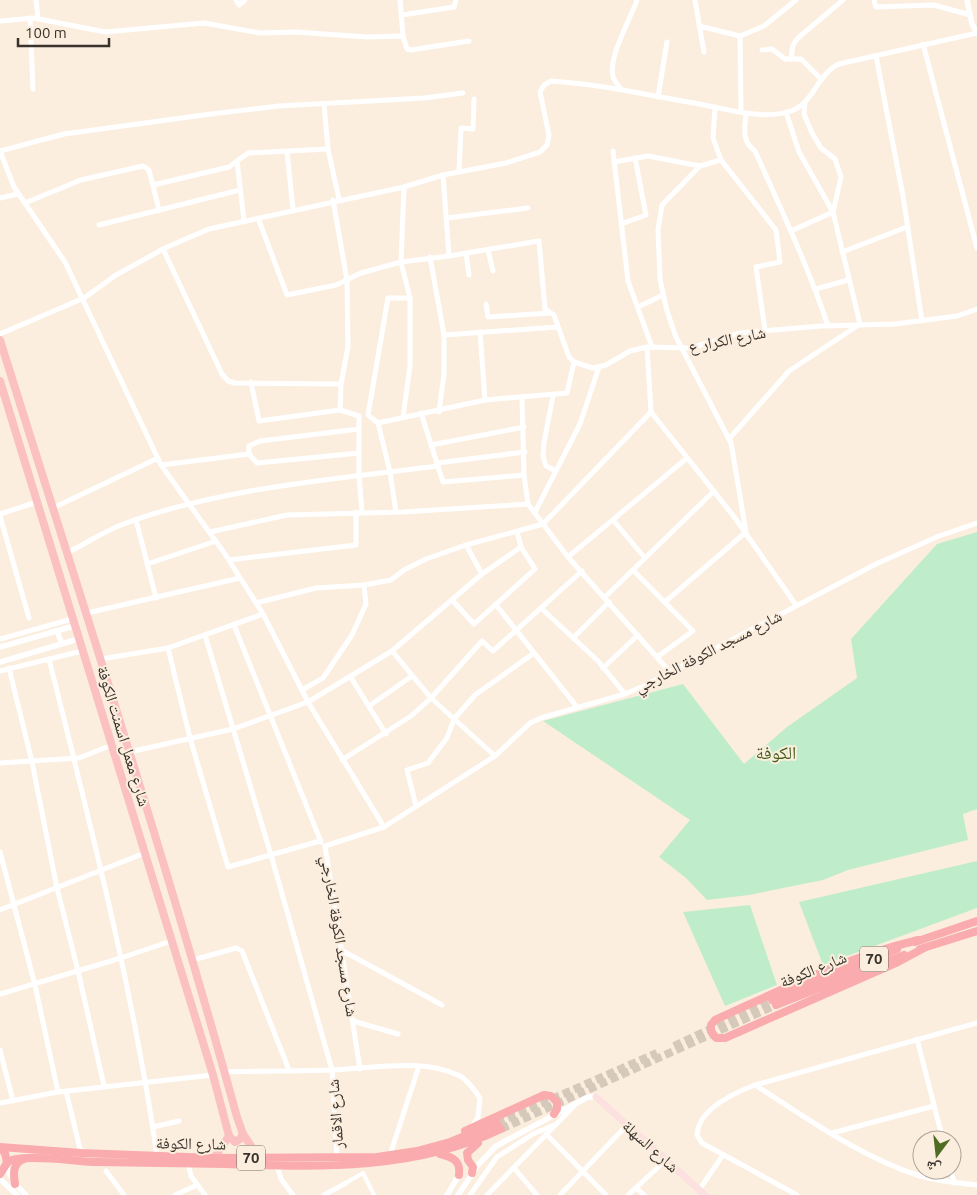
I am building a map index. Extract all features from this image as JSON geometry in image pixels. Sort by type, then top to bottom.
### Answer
[{"type":"highway","name":"شارع الكوفة","points":[[977,921],[918,940],[774,1003],[924,948],[977,931]]},
{"type":"highway","points":[[918,940],[882,949],[816,974],[715,1020],[711,1025],[711,1031],[716,1038],[725,1038],[898,962],[924,948]]},
{"type":"highway","points":[[417,1151],[470,1130],[544,1095],[551,1096],[557,1102],[554,1114]]},
{"type":"highway","name":"شارع الكوفة","points":[[0,1147],[81,1153],[214,1158],[338,1158],[390,1155],[417,1151],[498,1128]]},
{"type":"highway","name":"شارع الكوفة","points":[[6,1165],[11,1159],[26,1158],[95,1162],[277,1166],[371,1165],[438,1153],[498,1128]]},
{"type":"highway","points":[[472,1173],[473,1167],[468,1160],[468,1150],[498,1128]]},
{"type":"highway","name":"70","points":[[0,1147],[5,1153],[6,1165]]},
{"type":"highway","points":[[438,1153],[451,1156],[457,1161],[460,1168],[459,1175]]},
{"type":"highway","points":[[15,1184],[13,1173],[16,1164],[26,1158]]},
{"type":"highway","points":[[0,1174],[6,1165]]},
{"type":"main road","name":"شارع معمل اسمنت الكوفة","points":[[0,340],[87,613],[192,957],[243,1134],[259,1158]]},
{"type":"main road","name":"شارع معمل اسمنت الكوفة","points":[[0,381],[213,1075],[229,1136]]},
{"type":"main road","points":[[61,584],[71,584],[76,580]]},
{"type":"main road","points":[[69,609],[75,603],[84,604]]},
{"type":"main road","points":[[171,942],[179,946],[187,941]]},
{"type":"main road","points":[[177,960],[182,955],[192,957]]},
{"type":"main road","name":"شارع السهلة","points":[[596,1097],[702,1192]]},
{"type":"main road","points":[[214,1158],[229,1136],[235,1142],[243,1134]]},
{"type":"street","points":[[36,0],[38,19]]},
{"type":"street","points":[[236,0],[239,5],[245,0]]},
{"type":"street","points":[[400,0],[405,46],[411,50],[469,41]]},
{"type":"street","points":[[402,15],[454,7],[456,0]]},
{"type":"street","points":[[621,89],[613,76],[612,70],[616,54],[638,0]]},
{"type":"street","points":[[695,0],[704,52]]},
{"type":"street","points":[[699,26],[740,36],[764,26],[796,0]]},
{"type":"street","points":[[791,59],[793,45],[798,38],[844,0]]},
{"type":"street","points":[[874,0],[876,7],[934,5],[970,15]]},
{"type":"street","points":[[0,334],[84,298],[116,275],[163,249],[203,231],[293,209],[404,186],[443,175],[511,162],[544,149],[549,135],[540,92],[547,82],[621,89],[767,115],[786,112],[805,102],[821,79],[831,68],[839,64],[977,33],[967,0]]},
{"type":"street","points":[[30,18],[32,89]]},
{"type":"street","points":[[0,22],[30,18],[105,32],[204,22],[260,33],[296,32],[367,37],[403,36]]},
{"type":"street","points":[[740,36],[746,143],[755,152],[791,231],[816,290],[828,326]]},
{"type":"street","points":[[658,96],[667,42]]},
{"type":"street","points":[[923,44],[977,248]]},
{"type":"street","points":[[762,50],[772,49],[785,58],[801,60],[821,79]]},
{"type":"street","points":[[876,56],[922,321]]},
{"type":"street","points":[[384,827],[308,702],[256,602],[216,540],[161,465],[84,298],[58,250],[10,180],[0,151],[73,132],[270,107],[324,105],[390,98],[424,98],[463,92]]},
{"type":"street","points":[[459,172],[461,128],[473,129],[474,99]]},
{"type":"street","points":[[805,102],[804,114],[812,133],[821,148],[835,159],[841,177],[833,212]]},
{"type":"street","points":[[324,105],[328,149],[347,280],[348,347],[341,384],[340,410]]},
{"type":"street","points":[[715,107],[714,138],[721,160],[776,230],[780,262],[756,267],[765,330]]},
{"type":"street","points":[[729,439],[789,371],[860,324],[833,212],[799,152],[786,112]]},
{"type":"street","points":[[153,186],[226,168],[248,153],[328,149]]},
{"type":"street","points":[[613,151],[628,281],[638,306],[650,347],[652,412],[746,532],[796,605]]},
{"type":"street","points":[[287,152],[293,209]]},
{"type":"street","points":[[614,162],[648,156],[700,166],[721,160]]},
{"type":"street","points":[[620,224],[646,215],[635,158]]},
{"type":"street","points":[[237,161],[244,221]]},
{"type":"street","points":[[25,203],[81,180],[141,166],[149,170],[159,210]]},
{"type":"street","points":[[700,166],[662,205],[658,230],[660,279],[676,337],[729,439],[746,532]]},
{"type":"street","points":[[443,175],[449,256]]},
{"type":"street","points":[[403,417],[410,366],[410,298],[400,262],[404,186]]},
{"type":"street","points":[[98,225],[240,190]]},
{"type":"street","points":[[0,198],[18,194]]},
{"type":"street","points":[[447,218],[528,208]]},
{"type":"street","points":[[791,231],[833,212]]},
{"type":"street","points":[[258,218],[287,294],[336,285],[400,262],[539,241],[545,308],[554,315],[569,357],[574,362],[588,368],[600,367],[580,424],[535,512]]},
{"type":"street","points":[[842,252],[907,227]]},
{"type":"street","points":[[163,249],[222,374],[228,381],[234,383],[341,384]]},
{"type":"street","points":[[488,250],[493,271]]},
{"type":"street","points":[[466,253],[469,275]]},
{"type":"street","points":[[430,257],[444,335],[444,374],[439,412]]},
{"type":"street","points":[[816,290],[848,280]]},
{"type":"street","points":[[638,306],[664,295]]},
{"type":"street","points":[[368,415],[388,298],[410,298]]},
{"type":"street","points":[[486,304],[488,317],[550,313]]},
{"type":"street","name":"شارع الكرار ع","points":[[600,367],[630,352],[650,347],[683,348],[710,344],[740,333],[922,321],[957,316],[977,309]]},
{"type":"street","points":[[444,335],[558,327]]},
{"type":"street","points":[[480,332],[485,400]]},
{"type":"street","points":[[378,423],[421,413],[439,412],[485,400],[567,394],[574,362]]},
{"type":"street","points":[[251,382],[259,421],[340,410],[359,416],[368,415],[378,423],[390,472],[396,512]]},
{"type":"street","points":[[553,396],[543,456],[546,466],[556,471]]},
{"type":"street","points":[[522,398],[525,452],[524,475],[528,504],[568,557],[670,672]]},
{"type":"street","points":[[256,602],[316,588],[364,585],[391,580],[404,570],[426,559],[466,545],[542,524],[652,412]]},
{"type":"street","points":[[421,413],[443,482],[524,475]]},
{"type":"street","points":[[229,560],[356,545],[359,512],[359,416]]},
{"type":"street","points":[[431,445],[524,427]]},
{"type":"street","points":[[359,429],[260,442],[248,446],[249,454],[257,464],[359,453]]},
{"type":"street","points":[[67,553],[120,525],[188,503],[359,475],[525,452]]},
{"type":"street","points":[[161,465],[249,454]]},
{"type":"street","points":[[53,508],[158,458]]},
{"type":"street","points":[[568,557],[687,458]]},
{"type":"street","points":[[573,638],[633,570],[714,491]]},
{"type":"street","points":[[29,618],[0,515],[37,502]]},
{"type":"street","points":[[210,532],[287,515],[396,512],[528,504]]},
{"type":"street","points":[[136,520],[156,598]]},
{"type":"street","points":[[613,520],[645,558]]},
{"type":"street","name":"شارع مسجد الكوفة الخارجي","points":[[360,1068],[325,846],[384,827],[495,756],[530,724],[541,718],[625,694],[876,564],[940,536],[977,523]]},
{"type":"street","points":[[452,600],[474,624],[497,606],[535,569],[521,547],[517,532]]},
{"type":"street","points":[[666,601],[746,532]]},
{"type":"street","points":[[147,564],[216,540]]},
{"type":"street","points":[[466,545],[482,574]]},
{"type":"street","points":[[129,752],[233,729],[308,702],[392,651],[482,574],[521,547]]},
{"type":"street","points":[[633,570],[666,601],[693,631],[657,657]]},
{"type":"street","points":[[342,760],[386,734],[411,716],[431,698],[482,640],[493,651],[582,572]]},
{"type":"street","points":[[87,613],[240,578]]},
{"type":"street","points":[[302,690],[323,678],[352,635],[366,604],[364,585]]},
{"type":"street","points":[[497,606],[577,707]]},
{"type":"street","points":[[541,608],[603,668],[625,694]]},
{"type":"street","points":[[100,659],[168,648],[263,614]]},
{"type":"street","points":[[0,647],[57,631],[73,622]]},
{"type":"street","points":[[0,639],[73,622]]},
{"type":"street","points":[[234,625],[320,840],[325,846]]},
{"type":"street","points":[[57,631],[62,644]]},
{"type":"street","points":[[603,668],[638,635]]},
{"type":"street","name":"شارع الاقمار","points":[[205,636],[271,855],[332,1070],[338,1158]]},
{"type":"street","points":[[0,662],[78,639]]},
{"type":"street","points":[[168,648],[190,738],[228,867],[320,840]]},
{"type":"street","points":[[0,671],[82,651]]},
{"type":"street","points":[[392,651],[431,698],[495,756]]},
{"type":"street","points":[[416,806],[407,770],[428,763],[447,738],[454,719],[475,695],[534,654]]},
{"type":"street","points":[[49,659],[121,958],[146,1082],[157,1156]]},
{"type":"street","points":[[9,668],[32,762],[57,888],[104,1086]]},
{"type":"street","points":[[350,676],[386,734]]},
{"type":"street","points":[[368,706],[412,676]]},
{"type":"street","points":[[0,763],[74,758],[112,745]]},
{"type":"street","points":[[0,852],[12,905],[35,984],[58,1092]]},
{"type":"street","points":[[0,910],[145,853]]},
{"type":"street","points":[[0,994],[171,942]]},
{"type":"street","points":[[192,957],[236,948],[242,951],[289,1070]]},
{"type":"street","points":[[343,951],[442,1005]]},
{"type":"street","points":[[353,1021],[398,1034]]},
{"type":"street","points":[[797,1195],[700,1141],[699,1126],[717,1105],[728,1096],[755,1084],[977,1023]]},
{"type":"street","points":[[917,1040],[940,1130]]},
{"type":"street","points":[[0,1050],[13,1101]]},
{"type":"street","points":[[224,1072],[419,1066],[460,1076],[470,1084],[480,1098],[478,1117],[470,1130]]},
{"type":"street","points":[[390,1155],[419,1066]]},
{"type":"street","points":[[0,1103],[58,1092],[213,1075]]},
{"type":"street","points":[[755,1084],[832,1133],[884,1162],[921,1176],[977,1185]]},
{"type":"street","points":[[66,1091],[81,1153]]},
{"type":"street","points":[[458,1195],[484,1158],[501,1142],[588,1097],[596,1097]]},
{"type":"street","points":[[487,1195],[576,1103]]},
{"type":"street","points":[[832,1133],[934,1106]]},
{"type":"street","points":[[152,1127],[179,1121]]},
{"type":"street","points":[[470,1195],[497,1157],[533,1134],[557,1123]]},
{"type":"street","points":[[560,1195],[627,1125]]},
{"type":"street","points":[[546,1135],[606,1195]]},
{"type":"street","points":[[702,1192],[723,1155]]},
{"type":"street","points":[[628,1195],[667,1159]]},
{"type":"street","points":[[188,1163],[191,1176],[205,1195]]},
{"type":"street","points":[[6,1165],[15,1184],[26,1195]]},
{"type":"street","points":[[277,1166],[281,1179],[293,1195]]},
{"type":"street","points":[[514,1168],[536,1195]]},
{"type":"street","points":[[106,1171],[124,1195]]},
{"type":"street","points":[[324,1195],[362,1173],[374,1195]]},
{"type":"street","points":[[447,1195],[459,1175]]},
{"type":"street","points":[[0,1179],[18,1195]]},
{"type":"street","points":[[175,1195],[197,1185]]},
{"type":"street","points":[[636,1188],[644,1195]]},
{"type":"green space","points":[[977,532],[977,809],[963,814],[968,840],[848,870],[823,880],[749,895],[707,900],[686,878],[659,857],[690,820],[543,721],[683,684],[744,764],[787,727],[857,678],[851,639],[937,544]]},
{"type":"green space","points":[[977,861],[977,908],[823,965],[799,902]]},
{"type":"green space","points":[[750,905],[777,985],[725,1006],[683,912]]},
{"type":"tunnel","points":[[674,1046],[772,1000]]},
{"type":"tunnel","points":[[501,1129],[776,1005]]},
{"type":"tunnel","points":[[497,1123],[657,1053]]},
{"type":"district","name":"الكوفة","points":[[776,753]]}]
